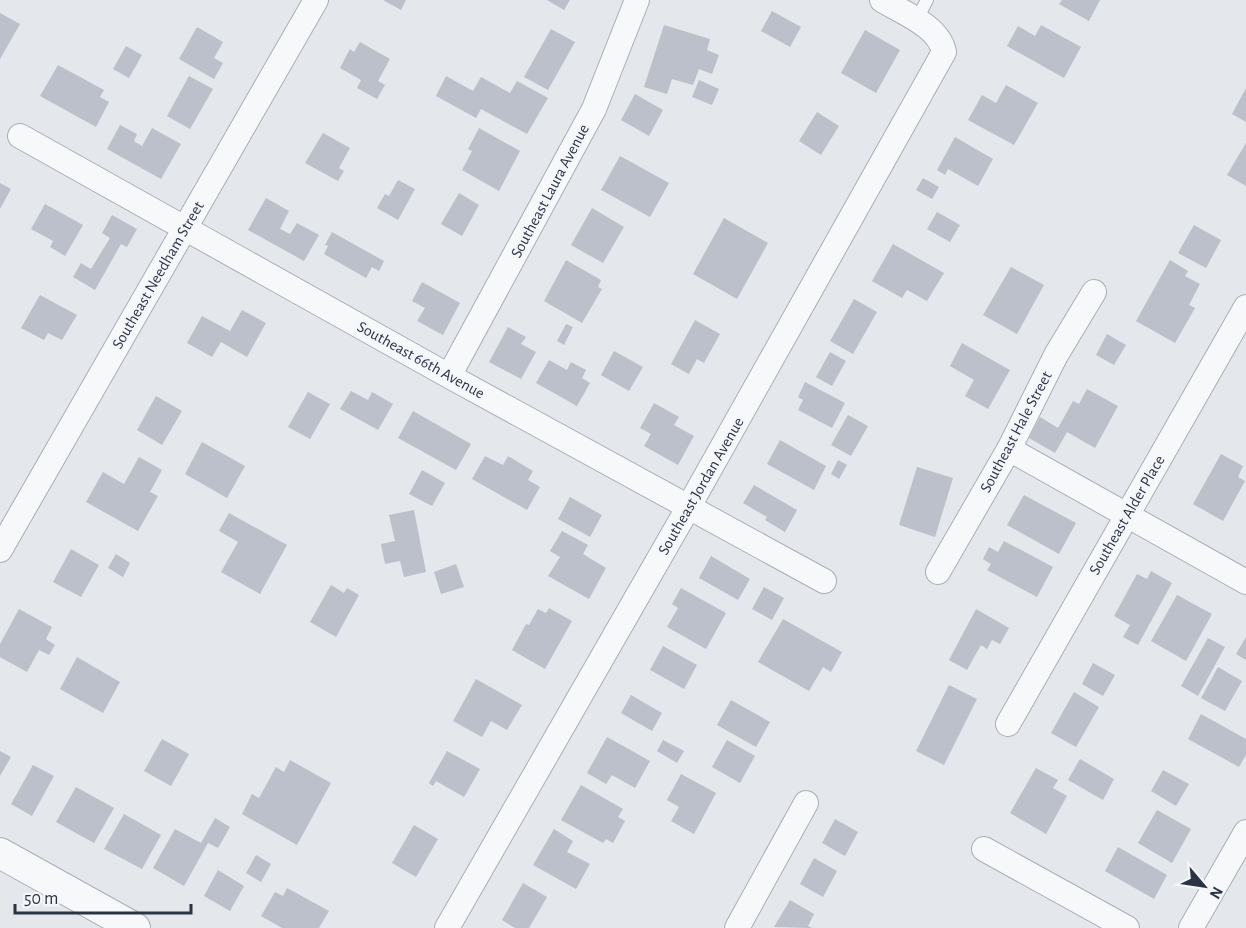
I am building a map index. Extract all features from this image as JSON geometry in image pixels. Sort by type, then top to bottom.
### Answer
[{"type":"street","name":"Southeast Needham Street","points":[[0,550],[316,0]]},
{"type":"street","name":"Southeast Laura Avenue","points":[[449,376],[594,109],[637,0]]},
{"type":"street","points":[[882,0],[922,10]]},
{"type":"street","name":"Southeast Jordan Avenue","points":[[447,928],[688,508],[938,64],[944,52],[942,40],[931,30],[922,10]]},
{"type":"street","name":"Southeast 66th Avenue","points":[[20,136],[449,376],[824,581]]},
{"type":"street","name":"Southeast Hale Street","points":[[938,572],[1009,449],[1056,355],[1094,292]]},
{"type":"street","name":"Southeast Alder Place","points":[[1008,724],[1246,307]]},
{"type":"street","points":[[1009,449],[1246,582]]},
{"type":"street","points":[[736,928],[806,803]]},
{"type":"street","points":[[1191,928],[1246,832]]},
{"type":"street","points":[[984,849],[1127,928]]},
{"type":"street","points":[[0,853],[120,924]]},
{"type":"building","points":[[383,0],[406,0],[401,10]]},
{"type":"building","points":[[547,0],[570,0],[564,10]]},
{"type":"building","points":[[1062,0],[1100,0],[1089,21],[1059,4]]},
{"type":"building","points":[[772,11],[801,27],[790,47],[761,31]]},
{"type":"building","points":[[0,13],[20,24],[0,59]]},
{"type":"building","points":[[664,25],[710,39],[707,50],[719,55],[712,74],[699,69],[693,85],[672,79],[667,94],[644,87]]},
{"type":"building","points":[[1041,25],[1081,47],[1064,78],[1007,46],[1018,26],[1035,36]]},
{"type":"building","points":[[197,27],[223,42],[214,58],[223,63],[214,79],[179,59]]},
{"type":"building","points":[[551,29],[575,42],[548,90],[524,77]]},
{"type":"building","points":[[865,30],[900,50],[876,93],[841,73]]},
{"type":"building","points":[[360,42],[390,59],[378,81],[385,85],[377,99],[357,88],[361,80],[340,68],[350,49],[354,52]]},
{"type":"building","points":[[126,46],[142,55],[129,78],[113,69]]},
{"type":"building","points":[[58,65],[104,90],[100,97],[109,102],[96,127],[40,96]]},
{"type":"building","points":[[189,76],[213,89],[190,129],[167,116]]},
{"type":"building","points":[[446,76],[473,91],[481,77],[510,93],[517,81],[548,98],[527,134],[481,109],[476,118],[436,96]]},
{"type":"building","points":[[699,80],[719,89],[712,105],[692,97]]},
{"type":"building","points":[[1006,85],[1038,103],[1014,145],[968,120],[982,95],[996,103]]},
{"type":"building","points":[[1246,88],[1246,122],[1232,114]]},
{"type":"building","points":[[635,94],[663,110],[649,136],[621,120]]},
{"type":"building","points":[[817,112],[839,126],[821,155],[799,141]]},
{"type":"building","points":[[120,125],[137,134],[134,141],[142,146],[152,128],[181,144],[161,179],[107,149]]},
{"type":"building","points":[[479,128],[520,151],[499,191],[462,170],[472,151],[468,149]]},
{"type":"building","points":[[323,133],[350,148],[339,168],[344,171],[338,181],[305,163]]},
{"type":"building","points":[[955,137],[993,159],[978,186],[948,169],[945,175],[937,170]]},
{"type":"building","points":[[1246,143],[1246,186],[1227,175]]},
{"type":"building","points":[[620,156],[669,183],[650,217],[601,190]]},
{"type":"building","points":[[923,178],[939,187],[932,199],[916,190]]},
{"type":"building","points":[[398,180],[415,189],[398,220],[377,208],[385,194],[389,196]]},
{"type":"building","points":[[0,183],[11,189],[0,209]]},
{"type":"building","points":[[459,193],[479,205],[462,236],[441,224]]},
{"type":"building","points":[[266,198],[289,211],[280,229],[290,234],[297,223],[319,235],[304,261],[248,230]]},
{"type":"building","points":[[45,204],[83,225],[65,256],[50,247],[53,241],[31,229]]},
{"type":"building","points":[[592,208],[624,227],[603,263],[571,245]]},
{"type":"building","points":[[937,212],[960,225],[950,242],[927,229]]},
{"type":"building","points":[[112,215],[137,229],[127,247],[121,244],[95,290],[73,277],[81,263],[91,269],[110,238],[102,233]]},
{"type":"building","points":[[724,218],[768,243],[737,299],[693,274]]},
{"type":"building","points":[[1194,225],[1221,240],[1206,268],[1178,253]]},
{"type":"building","points":[[332,232],[384,261],[379,271],[372,267],[366,278],[324,254],[328,246],[325,245]]},
{"type":"building","points":[[893,244],[944,273],[927,301],[907,290],[902,298],[872,281]]},
{"type":"building","points":[[566,260],[601,280],[598,287],[602,289],[582,323],[544,301]]},
{"type":"building","points":[[1170,260],[1188,271],[1185,276],[1200,284],[1189,305],[1195,308],[1175,343],[1136,321]]},
{"type":"building","points":[[1011,267],[1044,285],[1017,334],[983,315]]},
{"type":"building","points":[[422,282],[460,303],[443,335],[417,321],[425,308],[412,301]]},
{"type":"building","points":[[40,295],[77,315],[62,340],[48,333],[44,340],[21,328]]},
{"type":"building","points":[[854,299],[877,312],[853,354],[830,341]]},
{"type":"building","points":[[242,310],[266,323],[247,357],[221,342],[212,357],[187,343],[202,316],[230,331]]},
{"type":"building","points":[[695,320],[720,334],[704,363],[697,359],[689,374],[671,364]]},
{"type":"building","points":[[566,324],[573,327],[564,345],[557,341]]},
{"type":"building","points":[[508,327],[526,337],[521,344],[536,352],[521,379],[489,362]]},
{"type":"building","points":[[1107,334],[1126,345],[1114,365],[1096,355]]},
{"type":"building","points":[[962,343],[1010,370],[988,409],[965,396],[974,380],[950,366]]},
{"type":"building","points":[[614,351],[643,367],[629,391],[601,375]]},
{"type":"building","points":[[830,352],[846,361],[832,386],[816,377]]},
{"type":"building","points":[[549,360],[567,370],[571,362],[586,370],[582,378],[590,383],[577,406],[536,383]]},
{"type":"building","points":[[805,382],[845,403],[832,428],[798,410],[803,400],[798,397]]},
{"type":"building","points":[[1087,389],[1118,406],[1095,448],[1067,432],[1055,453],[1029,438],[1040,417],[1058,428],[1073,401],[1079,404]]},
{"type":"building","points":[[351,391],[368,400],[372,392],[393,404],[378,430],[340,409]]},
{"type":"building","points":[[308,392],[330,404],[310,439],[288,427]]},
{"type":"building","points":[[156,396],[182,411],[162,445],[137,430]]},
{"type":"building","points":[[654,403],[679,417],[674,425],[694,436],[678,465],[644,446],[651,434],[640,428]]},
{"type":"building","points":[[413,411],[471,444],[456,470],[398,438]]},
{"type":"building","points":[[848,415],[868,426],[851,456],[831,445]]},
{"type":"building","points":[[780,440],[826,466],[814,490],[767,464]]},
{"type":"building","points":[[202,442],[245,466],[227,498],[185,474]]},
{"type":"building","points":[[1221,454],[1243,466],[1238,477],[1245,481],[1223,521],[1193,504]]},
{"type":"building","points":[[485,456],[503,465],[508,456],[533,471],[528,480],[540,487],[527,510],[472,479]]},
{"type":"building","points":[[139,457],[162,470],[150,492],[158,496],[138,531],[86,502],[103,472],[124,484]]},
{"type":"building","points":[[838,460],[847,465],[839,479],[831,474]]},
{"type":"building","points":[[917,467],[953,478],[935,537],[899,525]]},
{"type":"building","points":[[422,470],[445,483],[432,506],[409,494]]},
{"type":"building","points":[[754,485],[797,510],[785,532],[765,520],[767,517],[743,503]]},
{"type":"building","points":[[1024,495],[1076,523],[1059,554],[1007,525]]},
{"type":"building","points":[[570,497],[602,515],[590,537],[558,519]]},
{"type":"building","points":[[414,510],[426,572],[404,577],[400,561],[385,564],[381,544],[395,541],[389,515]]},
{"type":"building","points":[[229,513],[287,545],[260,594],[221,572],[238,542],[219,531]]},
{"type":"building","points":[[562,531],[588,545],[583,554],[606,568],[589,599],[548,576],[560,557],[550,551]]},
{"type":"building","points":[[1004,541],[1053,567],[1037,597],[987,570],[991,564],[983,559],[989,547],[998,552]]},
{"type":"building","points":[[71,549],[99,565],[81,597],[53,582]]},
{"type":"building","points":[[116,554],[130,563],[123,577],[108,568]]},
{"type":"building","points":[[711,556],[750,579],[738,600],[699,578]]},
{"type":"building","points":[[456,564],[464,587],[441,594],[434,572]]},
{"type":"building","points":[[1151,571],[1172,583],[1138,645],[1123,637],[1130,625],[1114,616],[1137,574],[1147,579]]},
{"type":"building","points":[[331,585],[344,593],[347,588],[359,595],[336,637],[310,622]]},
{"type":"building","points":[[764,587],[784,598],[772,620],[752,609]]},
{"type":"building","points":[[681,588],[726,613],[706,649],[667,627],[678,608],[672,604]]},
{"type":"building","points":[[1177,595],[1212,614],[1186,661],[1151,641]]},
{"type":"building","points":[[549,608],[572,621],[545,669],[512,650],[526,624],[529,625],[538,609],[546,613]]},
{"type":"building","points":[[19,609],[52,627],[46,639],[55,645],[49,655],[39,650],[27,672],[0,657],[0,644]]},
{"type":"building","points":[[976,609],[1009,628],[1000,644],[992,640],[987,649],[981,645],[967,670],[949,660]]},
{"type":"building","points":[[783,619],[842,652],[831,672],[823,667],[809,691],[758,662]]},
{"type":"building","points":[[1246,637],[1246,660],[1236,654]]},
{"type":"building","points":[[1208,638],[1225,647],[1198,696],[1181,686]]},
{"type":"building","points":[[663,646],[697,665],[684,689],[650,670]]},
{"type":"building","points":[[77,657],[120,682],[103,713],[60,689]]},
{"type":"building","points":[[1093,663],[1115,675],[1103,696],[1082,684]]},
{"type":"building","points":[[1218,667],[1242,681],[1225,711],[1201,698]]},
{"type":"building","points":[[476,679],[522,705],[507,730],[491,721],[482,737],[453,721]]},
{"type":"building","points":[[949,685],[977,699],[944,765],[916,751]]},
{"type":"building","points":[[1074,692],[1099,707],[1076,747],[1051,733]]},
{"type":"building","points":[[631,695],[662,713],[652,731],[621,713]]},
{"type":"building","points":[[731,700],[770,722],[756,747],[717,725]]},
{"type":"building","points":[[1201,714],[1246,739],[1246,755],[1239,767],[1188,739]]},
{"type":"building","points":[[607,737],[650,761],[635,788],[612,775],[606,784],[587,773]]},
{"type":"building","points":[[162,739],[189,754],[171,786],[144,771]]},
{"type":"building","points":[[663,740],[684,751],[677,763],[657,751]]},
{"type":"building","points":[[727,740],[755,756],[740,783],[712,767]]},
{"type":"building","points":[[0,751],[11,757],[0,776]]},
{"type":"building","points":[[447,751],[480,769],[464,797],[436,781],[433,786],[429,783]]},
{"type":"building","points":[[1080,759],[1114,779],[1103,800],[1068,780]]},
{"type":"building","points":[[290,760],[331,783],[297,845],[242,814],[252,794],[259,798],[276,767],[284,772]]},
{"type":"building","points":[[33,765],[54,776],[32,816],[11,804]]},
{"type":"building","points":[[1036,768],[1058,780],[1053,788],[1067,796],[1046,834],[1010,813]]},
{"type":"building","points":[[1163,770],[1189,784],[1176,806],[1151,791]]},
{"type":"building","points":[[681,774],[716,793],[694,834],[671,821],[679,807],[667,800]]},
{"type":"building","points":[[581,785],[623,809],[618,817],[625,821],[613,843],[606,839],[603,843],[561,820]]},
{"type":"building","points":[[76,787],[114,808],[94,843],[56,822]]},
{"type":"building","points":[[1157,810],[1191,829],[1172,863],[1138,843]]},
{"type":"building","points":[[124,814],[161,835],[142,869],[104,849]]},
{"type":"building","points":[[215,818],[230,827],[218,848],[208,843],[184,886],[153,868],[175,829],[201,843]]},
{"type":"building","points":[[835,819],[858,832],[845,856],[822,843]]},
{"type":"building","points":[[414,825],[438,839],[416,877],[392,863]]},
{"type":"building","points":[[554,829],[573,841],[567,852],[590,864],[576,889],[533,865]]},
{"type":"building","points":[[1118,847],[1167,875],[1154,899],[1105,871]]},
{"type":"building","points":[[256,855],[271,864],[261,882],[246,873]]},
{"type":"building","points":[[814,858],[837,871],[823,897],[800,884]]},
{"type":"building","points":[[218,870],[244,886],[230,911],[204,896]]},
{"type":"building","points":[[523,883],[547,897],[529,928],[515,928],[502,920]]},
{"type":"building","points":[[287,888],[329,911],[319,928],[282,928],[261,916],[275,892],[283,896]]},
{"type":"building","points":[[790,900],[814,914],[808,926],[812,928],[774,927]]}]
